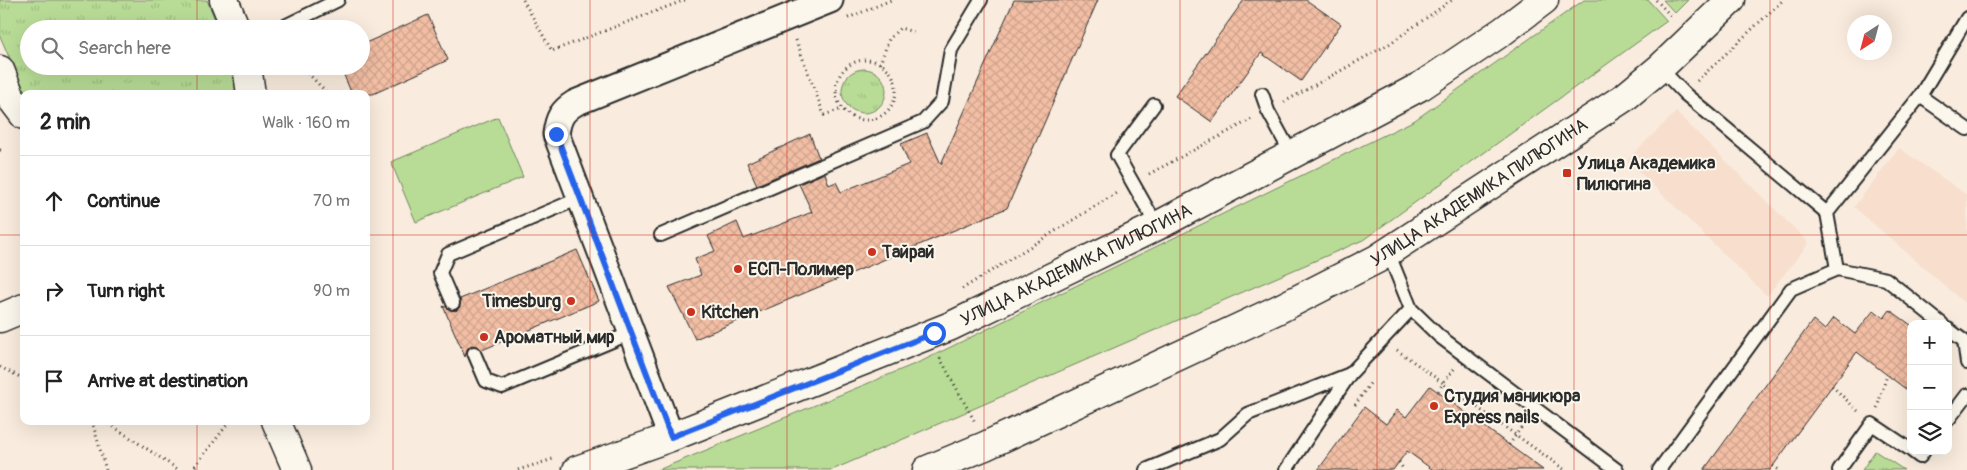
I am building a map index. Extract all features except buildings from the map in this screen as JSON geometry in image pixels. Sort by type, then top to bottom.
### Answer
[{"type":"street","points":[[224,0],[232,20]]},
{"type":"street","name":"УЛИЦА АКАДЕМИКА ПИЛЮГИНА","points":[[566,464],[671,437],[934,333],[1157,226],[1421,86],[1503,32],[1544,0]]},
{"type":"street","name":"УЛИЦА АКАДЕМИКА ПИЛЮГИНА","points":[[944,467],[1279,309],[1388,252],[1625,97],[1660,68],[1731,0]]},
{"type":"street","points":[[671,437],[556,134],[558,120],[565,110],[576,103],[835,11]]},
{"type":"street","points":[[0,70],[17,106]]},
{"type":"street","points":[[248,75],[250,90]]},
{"type":"street","points":[[0,318],[20,310]]},
{"type":"street","points":[[278,425],[297,470]]},
{"type":"lane","points":[[297,20],[338,0]]},
{"type":"lane","points":[[661,235],[923,122],[942,101],[951,50],[981,0]]},
{"type":"lane","points":[[1827,213],[1920,96],[1967,18]]},
{"type":"lane","points":[[1660,68],[1685,94],[1827,213],[1837,269]]},
{"type":"lane","points":[[1262,94],[1268,111],[1292,155]]},
{"type":"lane","points":[[1920,96],[1967,129]]},
{"type":"lane","points":[[1154,104],[1117,155],[1157,226]]},
{"type":"lane","points":[[453,302],[440,273],[448,254],[580,198]]},
{"type":"lane","points":[[1388,252],[1411,309],[1439,336],[1617,470]]},
{"type":"lane","points":[[1659,470],[1791,289],[1837,269],[1886,279],[1937,320]]},
{"type":"lane","points":[[1286,470],[1350,374],[1411,309]]},
{"type":"lane","points":[[1952,332],[1964,341],[1967,363]]},
{"type":"lane","points":[[474,353],[486,381],[502,387],[631,333]]},
{"type":"lane","points":[[1146,470],[1220,439],[1248,414],[1350,374]]},
{"type":"lane","points":[[1952,415],[1967,395]]},
{"type":"lane","points":[[1839,470],[1872,424],[1907,448]]},
{"type":"path","points":[[523,0],[552,52],[685,0]]},
{"type":"path","points":[[835,11],[891,0]]},
{"type":"path","points":[[956,293],[1132,184],[1389,44],[1452,0]]},
{"type":"path","points":[[1656,0],[1673,18]]},
{"type":"path","points":[[1685,94],[1715,62],[1783,0]]},
{"type":"path","points":[[880,64],[889,39],[900,28],[917,34]]},
{"type":"path","points":[[787,44],[805,36]]},
{"type":"path","points":[[796,40],[824,115],[842,109]]},
{"type":"path","points":[[869,60],[880,64],[889,71],[896,93],[889,109],[874,119],[863,120],[852,117],[842,109],[837,99],[836,87],[839,76],[847,67],[857,61],[869,60]]},
{"type":"path","points":[[310,75],[324,90]]},
{"type":"path","points":[[934,333],[942,364],[975,423],[983,419]]},
{"type":"path","points":[[1398,345],[1396,349],[1565,470]]},
{"type":"path","points":[[1438,392],[1464,355]]},
{"type":"path","points":[[0,368],[20,377]]},
{"type":"path","points":[[1832,386],[1872,424],[1887,375]]},
{"type":"path","points":[[93,425],[106,470]]},
{"type":"path","points":[[111,425],[179,470]]},
{"type":"path","points":[[192,470],[227,425]]},
{"type":"path","points":[[1509,444],[1516,435]]},
{"type":"path","points":[[1399,462],[1404,470]]},
{"type":"path","points":[[518,470],[566,464]]},
{"type":"path","points":[[1554,470],[1558,464]]},
{"type":"path","points":[[1773,466],[1779,470]]},
{"type":"shaded area","points":[[1676,112],[1809,243],[1767,296],[1627,160]]},
{"type":"shaded area","points":[[1899,148],[1967,195],[1967,305],[1854,207]]},
{"type":"green space","points":[[0,0],[207,0],[215,20],[20,20],[20,75],[233,75],[236,90],[23,90],[0,36]]},
{"type":"green space","points":[[1584,0],[1648,0],[1667,21],[1363,240],[832,470],[658,470],[922,361],[1415,120]]},
{"type":"green space","points":[[1663,0],[1688,0],[1675,13]]},
{"type":"green space","points":[[868,69],[880,75],[885,82],[885,100],[880,107],[873,112],[860,113],[852,110],[845,103],[842,87],[845,79],[852,72]]},
{"type":"green space","points":[[498,117],[523,177],[416,222],[391,162]]},
{"type":"green space","points":[[1875,451],[1904,470],[1862,470]]},
{"type":"place","name":"Улица Академика Пилюгина","points":[[1567,173]]},
{"type":"place","name":"Тайрай","points":[[872,252]]},
{"type":"place","name":"ЕСП-Полимер","points":[[738,269]]},
{"type":"place","name":"Timesburg","points":[[571,301]]},
{"type":"place","name":"Kitchen","points":[[691,312]]},
{"type":"place","name":"Ароматный мир","points":[[484,337]]},
{"type":"place","name":"Студия маникюра Express nails","points":[[1434,406]]},
{"type":"route","points":[[556,134],[671,437],[934,333]]}]
